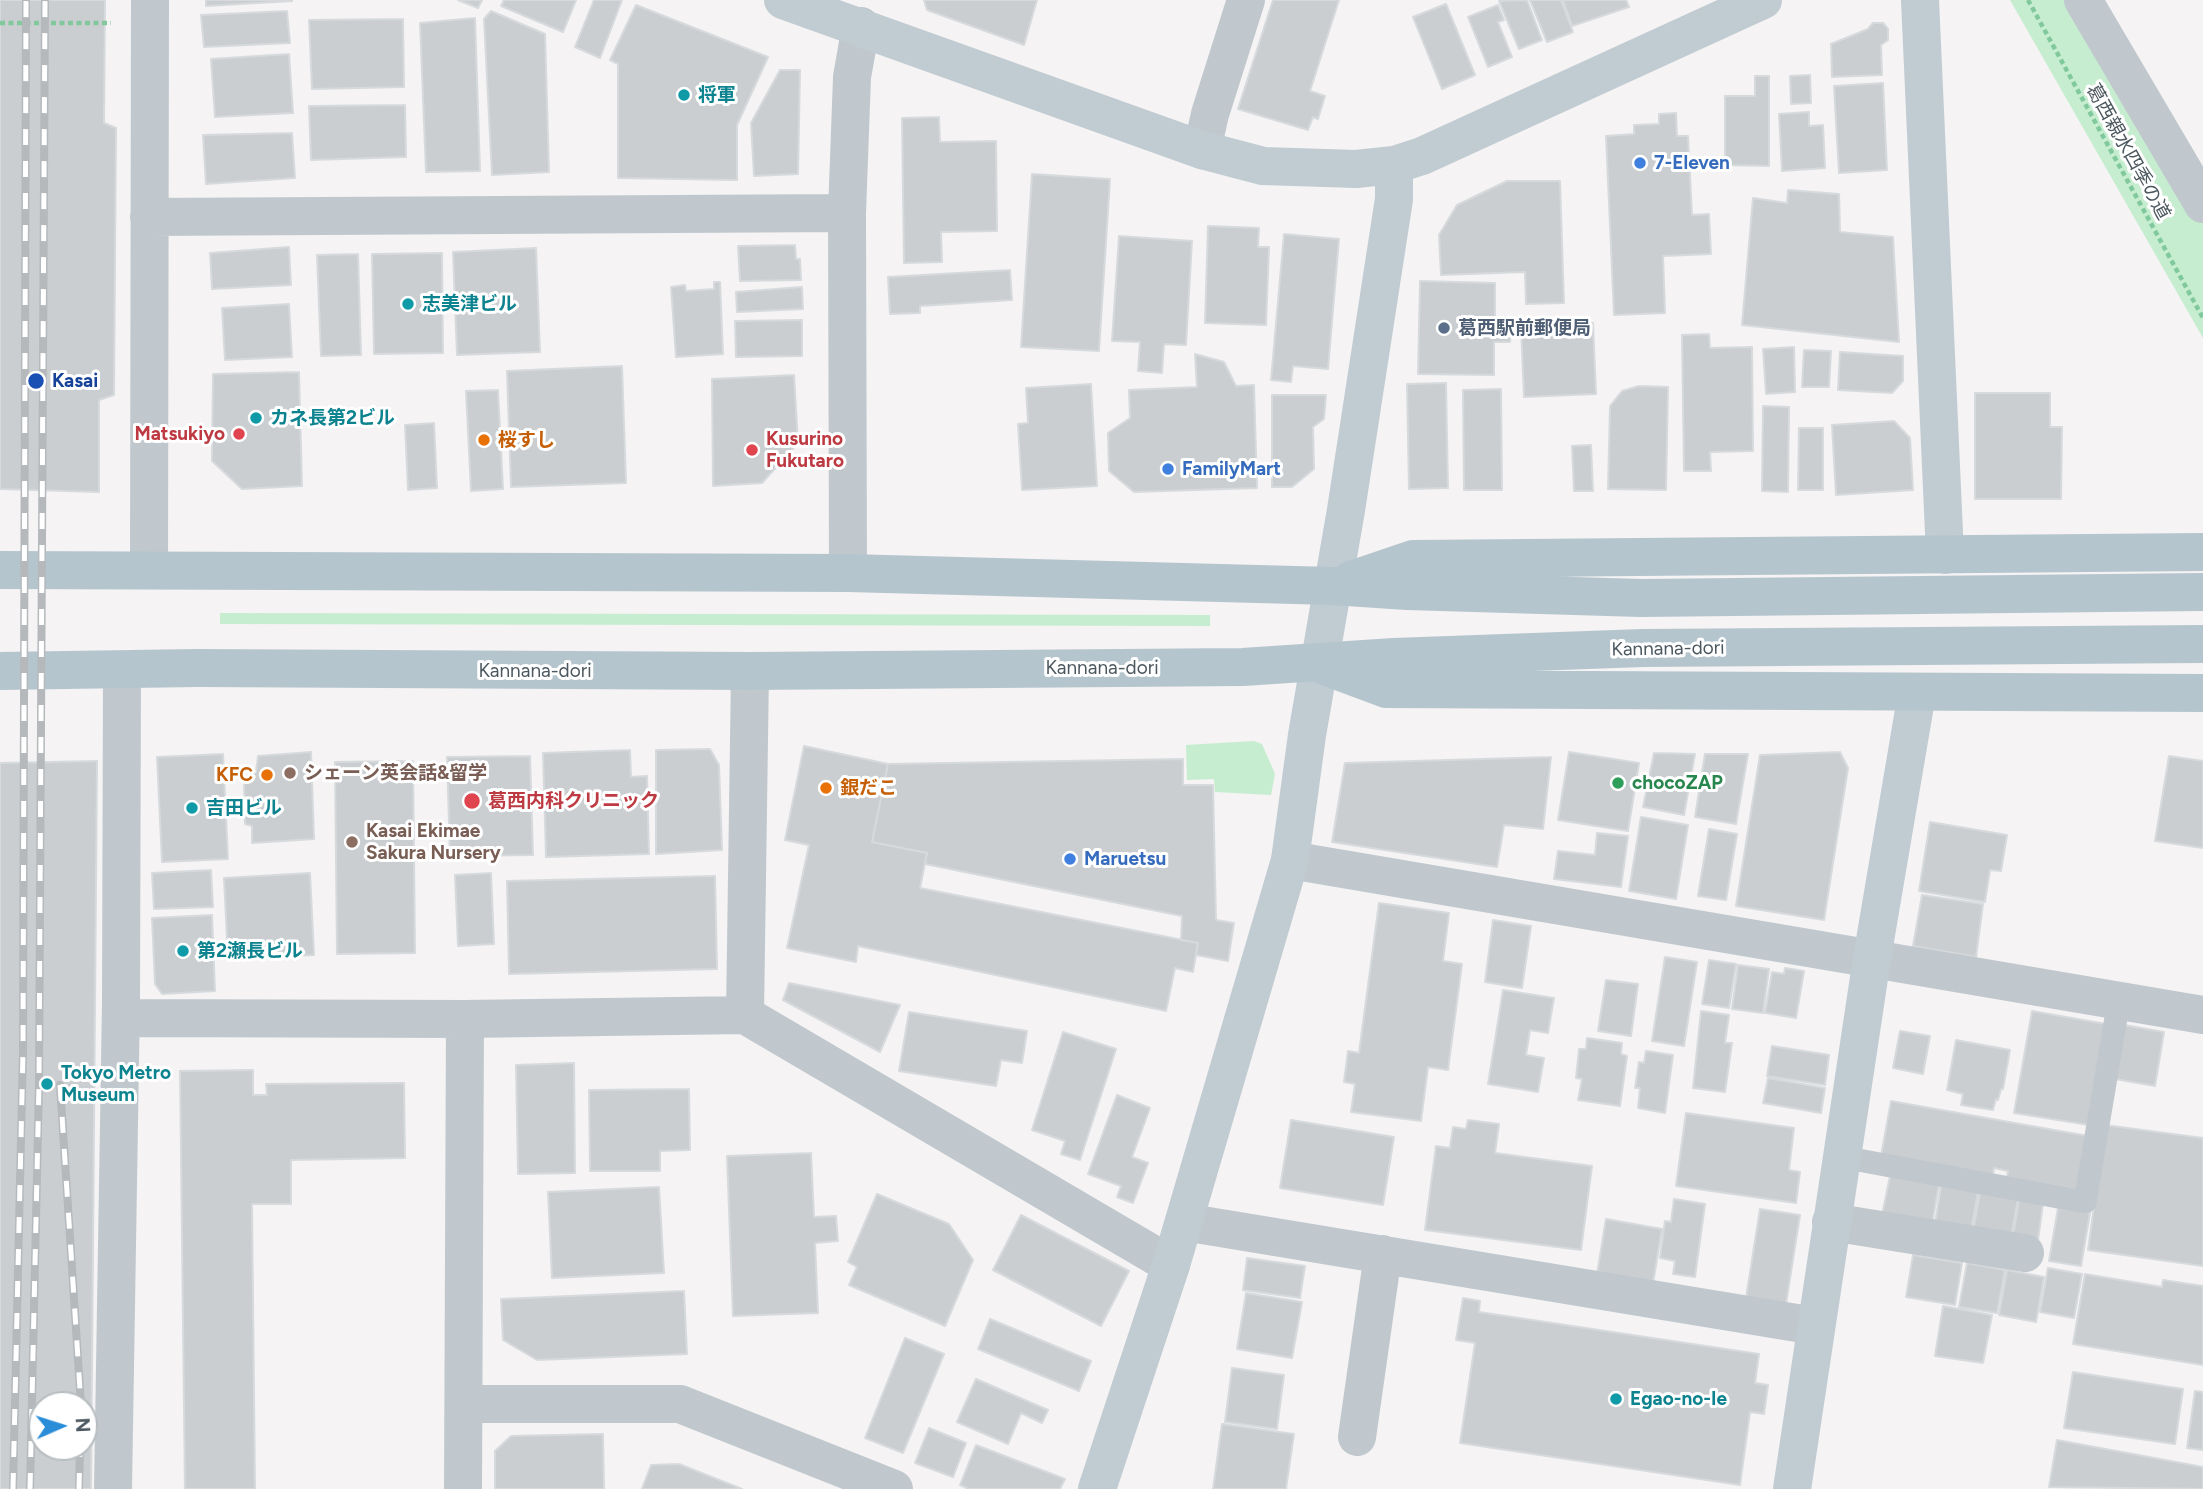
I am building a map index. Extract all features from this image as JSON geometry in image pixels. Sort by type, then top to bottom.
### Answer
[{"type":"main road","points":[[1332,586],[1413,559],[2203,552]]},
{"type":"main road","points":[[0,570],[848,573],[1332,586],[1641,598],[2203,592]]},
{"type":"main road","name":"Kannana-dori","points":[[0,671],[197,668],[750,671],[1243,667],[1394,657],[1643,648],[2203,644]]},
{"type":"main road","points":[[1318,663],[1385,689],[2203,693]]},
{"type":"street","points":[[783,0],[814,12],[866,13],[1202,149],[1263,166],[1356,169],[1394,165],[1422,156],[1763,0]]},
{"type":"street","points":[[1202,149],[1210,114],[1246,0]]},
{"type":"street","points":[[1920,0],[1945,555]]},
{"type":"street","points":[[2083,0],[2203,204]]},
{"type":"street","points":[[137,12],[149,217],[149,570]]},
{"type":"street","points":[[848,573],[847,214],[852,77],[866,13]]},
{"type":"street","points":[[1097,1489],[1171,1265],[1290,860],[1318,663],[1346,510],[1394,199],[1394,165]]},
{"type":"street","points":[[149,217],[847,214]]},
{"type":"street","points":[[113,1489],[121,1018],[122,671]]},
{"type":"street","points":[[745,1015],[750,671]]},
{"type":"street","points":[[1792,1489],[1872,958],[1917,693]]},
{"type":"street","points":[[1290,860],[2203,1015]]},
{"type":"street","points":[[121,1018],[465,1019],[745,1015],[1171,1265]]},
{"type":"street","points":[[463,1489],[465,1019]]},
{"type":"street","points":[[1184,1222],[1815,1326]]},
{"type":"street","points":[[1831,1222],[2025,1254]]},
{"type":"street","points":[[1357,1437],[1383,1254]]},
{"type":"street","points":[[464,1404],[680,1404],[894,1489]]},
{"type":"lane","points":[[1842,1157],[2085,1202],[2119,1000]]},
{"type":"path","name":"葛西親水四季の道","points":[[2028,0],[2203,318]]},
{"type":"path","points":[[0,23],[137,12]]},
{"type":"green space","points":[[2010,0],[2074,0],[2203,221],[2203,338]]},
{"type":"green space","points":[[220,613],[1210,615],[1210,626],[220,624]]},
{"type":"green space","points":[[1254,741],[1262,744],[1275,774],[1271,795],[1215,792],[1214,779],[1187,780],[1186,745]]},
{"type":"building","points":[[0,0],[105,0],[104,123],[116,128],[114,395],[99,400],[99,492],[0,489]]},
{"type":"building","points":[[206,0],[292,0],[292,1],[206,6]]},
{"type":"building","points":[[458,0],[482,0],[478,8]]},
{"type":"building","points":[[504,0],[576,0],[563,32],[501,6]]},
{"type":"building","points":[[594,0],[622,0],[600,58],[575,47]]},
{"type":"building","points":[[924,0],[1037,0],[1024,45],[927,10]]},
{"type":"building","points":[[1273,0],[1339,0],[1310,91],[1325,96],[1318,119],[1313,117],[1308,130],[1238,109]]},
{"type":"building","points":[[1527,0],[1542,40],[1519,49],[1499,1]]},
{"type":"building","points":[[1530,0],[1561,0],[1573,32],[1547,42]]},
{"type":"building","points":[[1563,0],[1626,0],[1629,7],[1572,26]]},
{"type":"building","points":[[1446,4],[1475,75],[1442,89],[1413,17]]},
{"type":"building","name":"将軍","points":[[636,5],[768,57],[737,125],[737,180],[618,178],[618,64],[610,60]]},
{"type":"building","points":[[1498,5],[1504,20],[1498,22],[1512,57],[1488,67],[1468,17]]},
{"type":"building","points":[[287,11],[290,43],[204,47],[201,15]]},
{"type":"building","points":[[491,11],[545,34],[549,172],[492,175],[484,19]]},
{"type":"building","points":[[475,18],[480,171],[426,172],[420,23]]},
{"type":"building","points":[[403,19],[404,87],[312,89],[309,20]]},
{"type":"building","points":[[1873,23],[1883,23],[1888,29],[1888,40],[1881,45],[1882,75],[1832,77],[1831,44],[1868,29]]},
{"type":"building","points":[[289,54],[293,113],[215,117],[211,59]]},
{"type":"building","points":[[780,70],[800,70],[798,174],[754,176],[751,123]]},
{"type":"building","points":[[1810,75],[1811,103],[1791,104],[1790,76]]},
{"type":"building","points":[[1755,76],[1769,76],[1769,166],[1725,165],[1725,96],[1755,96]]},
{"type":"building","points":[[1883,83],[1887,170],[1839,173],[1834,86]]},
{"type":"building","points":[[405,105],[406,157],[311,160],[309,106]]},
{"type":"building","points":[[1809,112],[1809,126],[1823,125],[1825,168],[1782,171],[1779,114]]},
{"type":"building","points":[[1676,113],[1677,136],[1688,136],[1692,215],[1709,214],[1711,254],[1663,256],[1665,313],[1614,315],[1606,136],[1634,134],[1634,125],[1659,124],[1659,114]]},
{"type":"building","points":[[939,117],[940,142],[996,141],[997,231],[941,232],[942,262],[904,263],[902,118]]},
{"type":"building","points":[[292,133],[295,178],[206,184],[203,135]]},
{"type":"building","points":[[1032,174],[1110,179],[1099,351],[1021,347]]},
{"type":"building","points":[[1507,181],[1560,181],[1564,303],[1526,304],[1525,272],[1441,275],[1439,235],[1457,205]]},
{"type":"building","points":[[1788,190],[1839,194],[1840,232],[1893,237],[1899,342],[1742,325],[1753,198],[1787,203]]},
{"type":"building","points":[[1208,226],[1259,228],[1258,247],[1269,247],[1266,325],[1205,323]]},
{"type":"building","points":[[1284,234],[1339,239],[1328,369],[1293,366],[1291,382],[1271,380]]},
{"type":"building","points":[[1119,236],[1192,241],[1186,345],[1164,344],[1162,373],[1138,371],[1140,342],[1112,341]]},
{"type":"building","points":[[795,245],[796,259],[800,259],[801,280],[740,281],[738,246]]},
{"type":"building","points":[[289,247],[291,285],[212,289],[210,253]]},
{"type":"building","points":[[536,248],[540,352],[457,355],[453,252]]},
{"type":"building","name":"志美津ビル","points":[[442,253],[443,353],[374,354],[372,254]]},
{"type":"building","points":[[358,254],[361,355],[321,356],[317,255]]},
{"type":"building","points":[[1010,270],[1012,300],[920,306],[920,313],[890,314],[888,277]]},
{"type":"building","points":[[1420,281],[1495,283],[1495,319],[1510,319],[1510,342],[1494,342],[1494,375],[1418,374]]},
{"type":"building","points":[[714,282],[720,282],[723,354],[676,357],[671,287],[685,285],[686,291],[714,289]]},
{"type":"building","points":[[802,287],[803,309],[737,312],[736,292]]},
{"type":"building","points":[[289,304],[292,357],[225,360],[222,308]]},
{"type":"building","points":[[802,320],[802,356],[736,357],[735,321]]},
{"type":"building","points":[[1593,323],[1596,394],[1524,397],[1521,327]]},
{"type":"building","points":[[1709,334],[1710,348],[1752,347],[1753,451],[1710,452],[1711,471],[1684,471],[1682,335]]},
{"type":"building","points":[[1794,347],[1795,392],[1766,394],[1763,349]]},
{"type":"building","points":[[1804,350],[1831,351],[1829,387],[1802,387]]},
{"type":"building","points":[[1840,352],[1903,356],[1903,381],[1892,393],[1838,390]]},
{"type":"building","points":[[1195,354],[1224,362],[1236,386],[1254,385],[1257,488],[1134,492],[1109,471],[1108,433],[1130,418],[1129,390],[1197,387]]},
{"type":"building","points":[[622,366],[626,483],[511,487],[507,371]]},
{"type":"building","name":"カネ長第2ビル","points":[[299,372],[302,486],[242,489],[212,461],[213,374]]},
{"type":"building","points":[[794,375],[798,443],[762,483],[713,486],[712,379]]},
{"type":"building","points":[[1446,383],[1448,488],[1409,489],[1407,384]]},
{"type":"building","points":[[1091,384],[1097,486],[1022,490],[1018,424],[1028,423],[1026,388]]},
{"type":"building","points":[[1639,386],[1668,387],[1666,490],[1608,489],[1610,406],[1622,391]]},
{"type":"building","points":[[1501,389],[1502,490],[1464,490],[1463,390]]},
{"type":"building","name":"桜すし","points":[[498,390],[503,489],[471,491],[466,391]]},
{"type":"building","points":[[1975,393],[2050,393],[2050,427],[2062,427],[2061,499],[1975,499]]},
{"type":"building","points":[[1272,395],[1326,395],[1324,419],[1313,427],[1314,469],[1292,487],[1272,487]]},
{"type":"building","points":[[1763,406],[1789,407],[1788,492],[1762,491]]},
{"type":"building","points":[[1894,421],[1910,438],[1913,490],[1836,495],[1832,425]]},
{"type":"building","points":[[434,423],[437,488],[408,490],[405,425]]},
{"type":"building","points":[[1799,428],[1823,428],[1823,490],[1798,490]]},
{"type":"building","points":[[1591,445],[1593,491],[1574,491],[1572,446]]},
{"type":"building","points":[[804,746],[888,764],[872,842],[927,853],[920,888],[1198,943],[1193,972],[1175,968],[1166,1011],[858,946],[856,962],[787,948],[809,845],[785,840]]},
{"type":"building","points":[[710,749],[719,765],[722,850],[656,854],[656,750]]},
{"type":"building","points":[[630,750],[631,777],[647,776],[649,854],[546,857],[543,753]]},
{"type":"building","points":[[311,752],[314,839],[252,843],[252,826],[245,824],[244,780],[256,772],[258,756]]},
{"type":"building","points":[[1569,752],[1639,763],[1628,831],[1558,820]]},
{"type":"building","points":[[1840,752],[1848,768],[1824,920],[1736,906],[1760,755]]},
{"type":"building","points":[[1654,753],[1695,754],[1684,815],[1643,807]]},
{"type":"building","name":"吉田ビル","points":[[223,754],[228,859],[162,862],[157,757]]},
{"type":"building","points":[[1705,754],[1748,754],[1736,824],[1695,817]]},
{"type":"building","points":[[530,756],[533,855],[450,856],[447,757]]},
{"type":"building","points":[[2169,756],[2203,761],[2203,848],[2155,841]]},
{"type":"building","points":[[1551,757],[1543,829],[1504,825],[1497,867],[1332,842],[1345,763]]},
{"type":"building","name":"Maruetsu","points":[[1183,759],[1183,785],[1213,785],[1216,920],[1234,923],[1228,961],[1196,955],[1198,943],[1181,940],[1182,916],[925,864],[927,853],[872,842],[888,764]]},
{"type":"building","name":"Tokyo Metro Museum","points":[[97,761],[92,1391],[28,1391],[28,1461],[91,1461],[91,1489],[0,1489],[0,763]]},
{"type":"building","points":[[413,761],[415,953],[337,954],[335,762]]},
{"type":"building","points":[[1641,817],[1688,825],[1676,899],[1629,891]]},
{"type":"building","points":[[1930,822],[2007,835],[2001,871],[1990,870],[1985,902],[1919,891]]},
{"type":"building","points":[[1709,829],[1737,834],[1726,900],[1698,896]]},
{"type":"building","points":[[1597,833],[1628,836],[1621,887],[1554,879],[1558,851],[1595,855]]},
{"type":"building","points":[[211,870],[213,907],[154,909],[152,873]]},
{"type":"building","points":[[310,873],[314,955],[228,959],[224,878]]},
{"type":"building","points":[[491,873],[494,944],[458,946],[455,875]]},
{"type":"building","points":[[715,876],[717,969],[509,974],[507,881]]},
{"type":"building","points":[[1922,895],[1983,904],[1976,957],[1913,946]]},
{"type":"building","points":[[1379,903],[1449,913],[1443,961],[1462,964],[1448,1070],[1428,1067],[1421,1121],[1351,1112],[1355,1084],[1344,1082],[1348,1051],[1359,1053]]},
{"type":"building","name":"第2瀬長ビル","points":[[212,915],[215,991],[162,994],[155,984],[152,918]]},
{"type":"building","points":[[1493,920],[1531,926],[1522,988],[1485,982]]},
{"type":"building","points":[[1665,957],[1697,962],[1684,1046],[1652,1041]]},
{"type":"building","points":[[1709,960],[1736,964],[1729,1008],[1702,1004]]},
{"type":"building","points":[[1738,965],[1769,969],[1763,1013],[1732,1009]]},
{"type":"building","points":[[1785,968],[1804,971],[1796,1018],[1765,1013],[1772,972],[1784,974]]},
{"type":"building","points":[[1606,980],[1638,984],[1631,1036],[1598,1031]]},
{"type":"building","points":[[789,983],[900,1005],[880,1052],[783,1000]]},
{"type":"building","points":[[1503,990],[1554,998],[1548,1033],[1530,1030],[1526,1055],[1544,1058],[1538,1092],[1488,1084]]},
{"type":"building","points":[[1701,1011],[1729,1015],[1725,1043],[1732,1043],[1725,1092],[1693,1088]]},
{"type":"building","points":[[2032,1011],[2106,1024],[2089,1125],[2014,1113]]},
{"type":"building","points":[[909,1012],[1027,1031],[1022,1063],[1001,1060],[996,1086],[899,1071]]},
{"type":"building","points":[[2124,1025],[2164,1032],[2155,1086],[2115,1079]]},
{"type":"building","points":[[1900,1031],[1930,1036],[1923,1074],[1893,1068]]},
{"type":"building","points":[[1063,1032],[1116,1049],[1080,1160],[1061,1154],[1065,1141],[1032,1130]]},
{"type":"building","points":[[1587,1038],[1622,1043],[1621,1054],[1627,1056],[1620,1106],[1578,1100],[1582,1079],[1576,1078],[1579,1049],[1586,1049]]},
{"type":"building","points":[[1956,1040],[2010,1050],[2003,1089],[1993,1110],[1961,1105],[1963,1094],[1947,1090]]},
{"type":"building","points":[[1772,1046],[1829,1055],[1825,1085],[1767,1076]]},
{"type":"building","points":[[1646,1051],[1673,1055],[1665,1113],[1638,1108],[1640,1088],[1635,1088],[1639,1062],[1644,1063]]},
{"type":"building","points":[[574,1063],[575,1173],[518,1174],[516,1065]]},
{"type":"building","points":[[253,1070],[253,1095],[267,1095],[266,1084],[404,1083],[405,1158],[291,1160],[291,1204],[252,1204],[255,1489],[185,1489],[180,1071]]},
{"type":"building","points":[[1768,1078],[1825,1088],[1821,1113],[1763,1103]]},
{"type":"building","points":[[689,1089],[690,1150],[660,1151],[660,1171],[590,1171],[589,1090]]},
{"type":"building","points":[[1117,1095],[1150,1108],[1132,1157],[1148,1163],[1133,1203],[1117,1197],[1121,1186],[1088,1174]]},
{"type":"building","points":[[1891,1101],[2088,1136],[2079,1190],[2007,1177],[2008,1171],[1994,1168],[1993,1175],[1881,1156]]},
{"type":"building","points":[[1686,1113],[1794,1128],[1789,1170],[1800,1172],[1796,1203],[1676,1186]]},
{"type":"building","points":[[1291,1120],[1394,1137],[1383,1205],[1280,1188]]},
{"type":"building","points":[[1468,1120],[1499,1124],[1495,1153],[1592,1166],[1581,1250],[1425,1230],[1436,1146],[1450,1148],[1453,1127],[1466,1129]]},
{"type":"building","points":[[2105,1125],[2203,1138],[2203,1266],[2088,1250]]},
{"type":"building","points":[[811,1153],[814,1217],[836,1216],[838,1241],[815,1243],[818,1313],[733,1316],[727,1156]]},
{"type":"building","points":[[1890,1176],[1939,1185],[1931,1229],[1881,1220]]},
{"type":"building","points":[[1941,1186],[1978,1192],[1970,1236],[1934,1230]]},
{"type":"building","points":[[659,1187],[664,1273],[552,1278],[548,1192]]},
{"type":"building","points":[[1980,1192],[2018,1199],[2010,1243],[1972,1237]]},
{"type":"building","points":[[877,1194],[949,1224],[973,1260],[945,1326],[849,1285],[857,1267],[848,1262]]},
{"type":"building","points":[[1674,1199],[1705,1204],[1695,1277],[1673,1274],[1675,1261],[1660,1258],[1665,1221],[1671,1222]]},
{"type":"building","points":[[2019,1200],[2043,1204],[2038,1240],[2013,1236]]},
{"type":"building","points":[[2058,1208],[2090,1213],[2081,1266],[2049,1261]]},
{"type":"building","points":[[1760,1209],[1800,1215],[1786,1304],[1746,1298]]},
{"type":"building","points":[[1021,1215],[1129,1271],[1101,1326],[993,1270]]},
{"type":"building","points":[[1606,1219],[1662,1229],[1653,1283],[1597,1274]]},
{"type":"building","points":[[1913,1255],[1962,1263],[1955,1305],[1906,1297]]},
{"type":"building","points":[[1247,1258],[1305,1266],[1300,1298],[1243,1290]]},
{"type":"building","points":[[1967,1263],[2005,1270],[1997,1313],[1959,1307]]},
{"type":"building","points":[[2048,1268],[2082,1274],[2074,1318],[2040,1312]]},
{"type":"building","points":[[2007,1270],[2044,1277],[2036,1322],[1999,1315]]},
{"type":"building","points":[[2085,1274],[2162,1287],[2163,1280],[2203,1286],[2203,1365],[2073,1344]]},
{"type":"building","points":[[684,1291],[687,1354],[537,1360],[503,1340],[501,1299]]},
{"type":"building","points":[[1246,1293],[1302,1302],[1292,1358],[1237,1349]]},
{"type":"building","name":"Egao-no-Ie","points":[[1463,1298],[1480,1301],[1479,1312],[1759,1354],[1755,1383],[1768,1385],[1764,1414],[1750,1412],[1740,1485],[1460,1443],[1475,1343],[1456,1340]]},
{"type":"building","points":[[1943,1306],[1992,1315],[1983,1363],[1935,1356]]},
{"type":"building","points":[[990,1319],[1091,1361],[1079,1391],[978,1349]]},
{"type":"building","points":[[905,1338],[944,1354],[903,1453],[865,1438]]},
{"type":"building","points":[[1232,1368],[1284,1375],[1277,1429],[1225,1422]]},
{"type":"building","points":[[2073,1372],[2183,1389],[2175,1444],[2064,1428]]},
{"type":"building","points":[[976,1379],[1048,1410],[1042,1423],[1021,1413],[1008,1444],[957,1422]]},
{"type":"building","points":[[2195,1391],[2203,1392],[2203,1450],[2187,1448]]},
{"type":"building","points":[[1222,1424],[1294,1434],[1286,1489],[1213,1489]]},
{"type":"building","points":[[929,1428],[966,1443],[953,1477],[915,1463]]},
{"type":"building","points":[[603,1434],[604,1489],[495,1489],[495,1451],[511,1436]]},
{"type":"building","points":[[2057,1440],[2203,1467],[2203,1489],[2049,1487]]},
{"type":"building","points":[[976,1445],[1065,1479],[1060,1489],[969,1489],[960,1485]]},
{"type":"building","points":[[679,1464],[742,1489],[642,1489],[651,1465]]},
{"type":"railway","points":[[13,1489],[23,1051],[26,0]]},
{"type":"railway","points":[[30,1489],[39,1084],[45,0]]},
{"type":"railway","points":[[60,1085],[80,1391]]},
{"type":"railway","points":[[79,1489],[80,1461]]},
{"type":"place","name":"将軍","points":[[684,95]]},
{"type":"place","name":"7-Eleven","points":[[1640,163]]},
{"type":"place","name":"志美津ビル","points":[[408,304]]},
{"type":"place","name":"葛西駅前郵便局","points":[[1444,328]]},
{"type":"place","name":"Kasai","points":[[36,381]]},
{"type":"place","name":"カネ長第2ビル","points":[[256,418]]},
{"type":"place","name":"Matsukiyo","points":[[239,434]]},
{"type":"place","name":"桜すし","points":[[484,440]]},
{"type":"place","name":"Kusurino Fukutaro","points":[[752,450]]},
{"type":"place","name":"FamilyMart","points":[[1168,469]]},
{"type":"place","name":"シェーン英会話&留学","points":[[290,773]]},
{"type":"place","name":"KFC","points":[[267,775]]},
{"type":"place","name":"chocoZAP","points":[[1618,783]]},
{"type":"place","name":"銀だこ","points":[[826,788]]},
{"type":"place","name":"葛西内科クリニック","points":[[472,801]]},
{"type":"place","name":"吉田ビル","points":[[192,808]]},
{"type":"place","name":"Kasai Ekimae Sakura Nursery","points":[[352,842]]},
{"type":"place","name":"Maruetsu","points":[[1070,859]]},
{"type":"place","name":"第2瀬長ビル","points":[[183,951]]},
{"type":"place","name":"Tokyo Metro Museum","points":[[47,1084]]},
{"type":"place","name":"Egao-no-Ie","points":[[1616,1399]]}]
